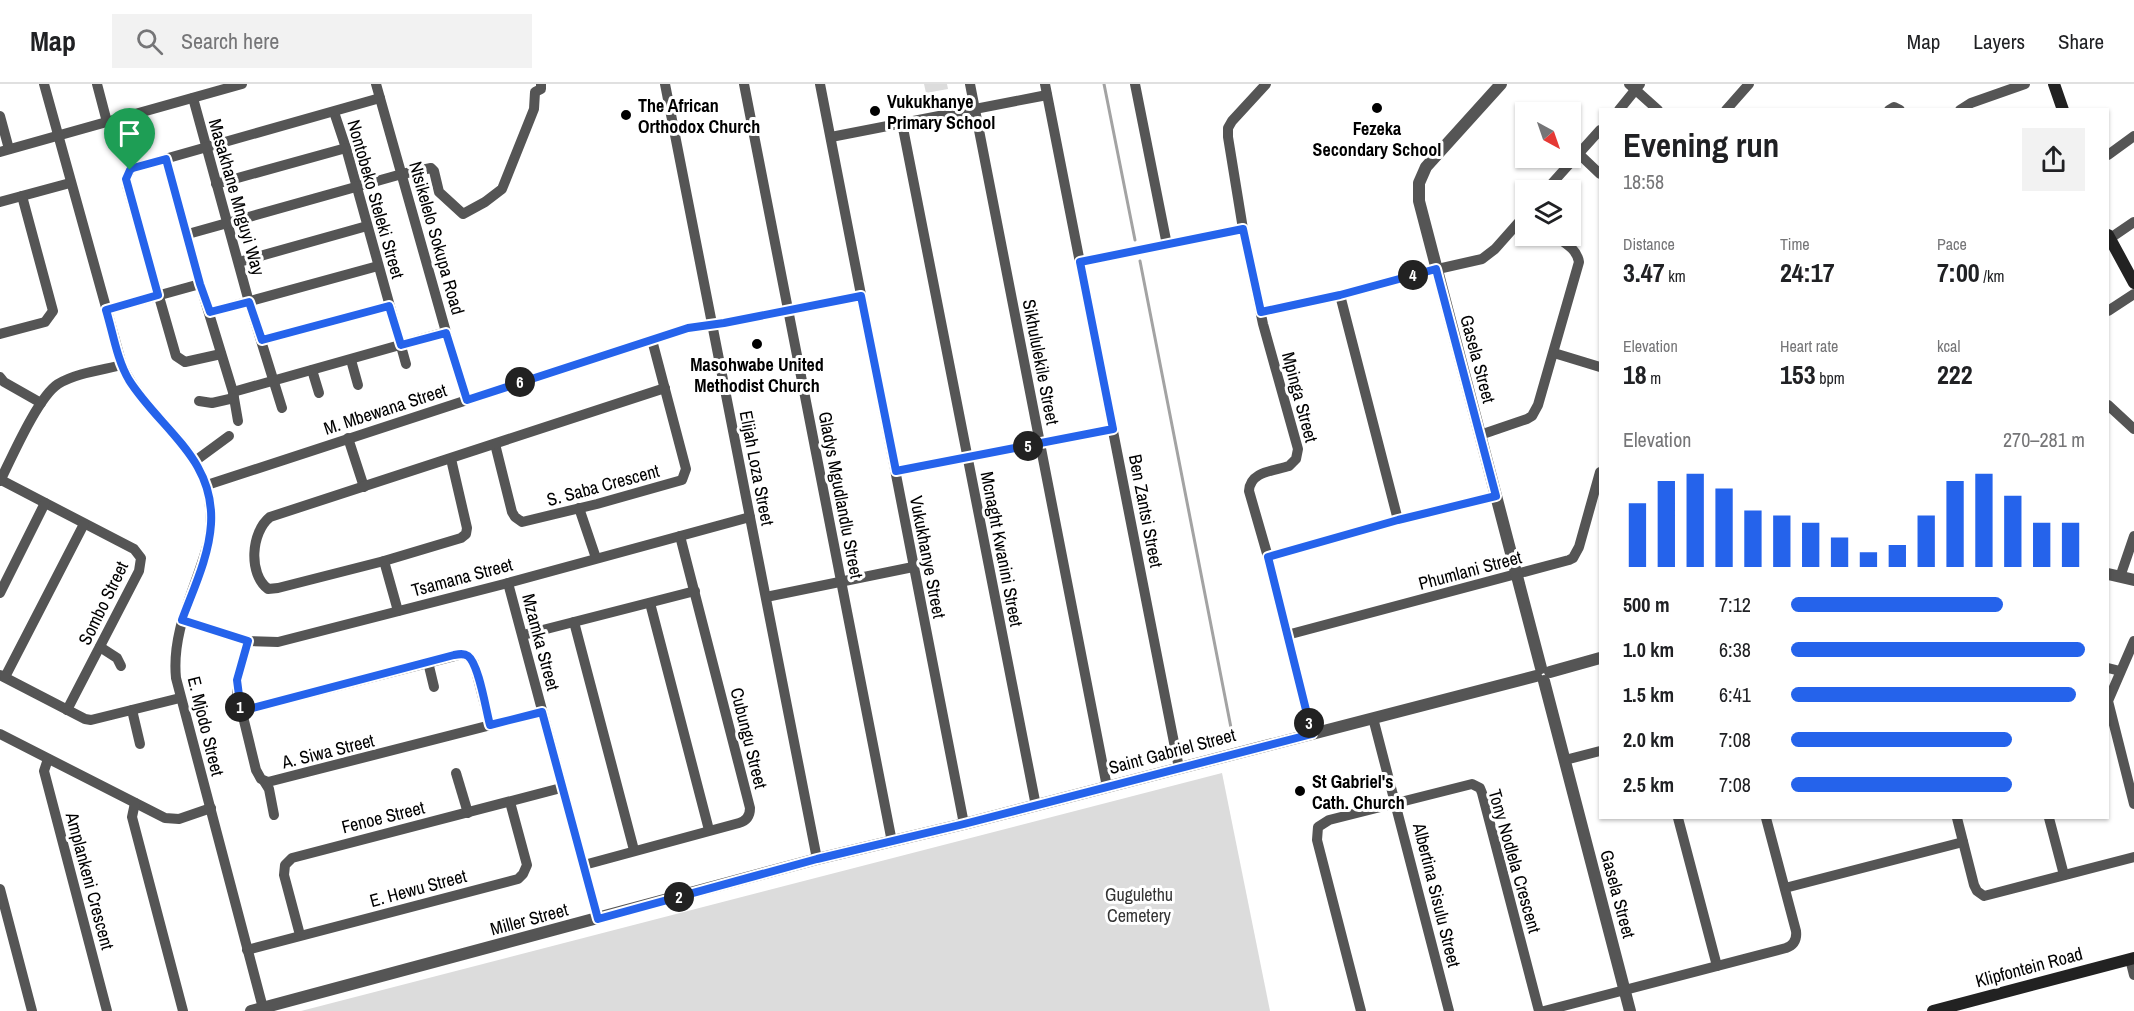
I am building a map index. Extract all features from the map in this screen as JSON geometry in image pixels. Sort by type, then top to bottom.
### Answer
[{"type":"main road","points":[[2054,84],[2062,108]]},
{"type":"main road","points":[[2109,239],[2134,283]]},
{"type":"main road","name":"Klipfontein Road","points":[[1933,1011],[2132,958]]},
{"type":"street","name":"E. Mjodo Street","points":[[44,84],[122,365],[139,394],[188,449],[207,485],[211,509],[209,539],[182,620],[175,659],[180,698],[247,950],[257,1009]]},
{"type":"street","points":[[97,84],[107,122]]},
{"type":"street","points":[[0,116],[5,151],[242,84]]},
{"type":"street","name":"Ntsikelelo Sokupa Road","points":[[376,84],[467,400]]},
{"type":"street","points":[[188,234],[428,168],[434,171],[441,195],[463,214],[502,189],[534,109],[535,92],[541,89],[541,84]]},
{"type":"street","name":"Elijah Loza Street","points":[[664,84],[817,859]]},
{"type":"street","name":"Gladys Mgudlandlu Street","points":[[744,84],[892,842]]},
{"type":"street","name":"Vukukhanye Street","points":[[820,84],[964,824]]},
{"type":"street","name":"Sikhululekile Street","points":[[970,84],[1107,787]]},
{"type":"street","points":[[1135,84],[1167,245]]},
{"type":"street","name":"Mpinga Street","points":[[1266,84],[1232,121],[1227,133],[1243,229],[1261,312],[1298,454],[1289,466],[1261,474],[1252,480],[1250,486],[1252,502],[1312,734]]},
{"type":"street","name":"Gasela Street","points":[[1501,84],[1426,167],[1419,183],[1419,201],[1630,1011]]},
{"type":"street","points":[[1728,108],[1749,84]]},
{"type":"street","points":[[1963,108],[1971,103],[2025,84]]},
{"type":"street","points":[[1619,108],[1635,86],[1656,108]]},
{"type":"street","points":[[831,137],[975,109],[1046,89]]},
{"type":"street","name":"Ben Zantsi Street","points":[[1046,89],[1179,768]]},
{"type":"street","name":"Masakhane Mnguyi Way","points":[[193,98],[249,302],[282,408]]},
{"type":"street","points":[[220,354],[185,362],[176,356],[128,184],[127,176],[130,170],[380,98]]},
{"type":"street","name":"Nontobeko Steleki Street","points":[[334,112],[406,364]]},
{"type":"street","name":"Mcnaght Kwanini Street","points":[[902,123],[1036,806]]},
{"type":"street","points":[[1581,152],[1599,131]]},
{"type":"street","points":[[2109,154],[2134,136]]},
{"type":"street","points":[[216,184],[346,148]]},
{"type":"street","points":[[1581,156],[1599,173]]},
{"type":"street","points":[[166,159],[239,421]]},
{"type":"street","points":[[1555,180],[1566,168]]},
{"type":"street","points":[[0,202],[70,183]]},
{"type":"street","points":[[0,334],[45,322],[53,311],[22,196]]},
{"type":"street","points":[[2109,236],[2134,222]]},
{"type":"street","points":[[239,262],[367,226]]},
{"type":"street","points":[[1261,312],[1340,295],[1482,259],[1489,255],[1515,226]]},
{"type":"street","points":[[1080,262],[1243,229]]},
{"type":"street","points":[[1480,435],[1522,422],[1532,416],[1538,405],[1579,262],[1573,249],[1569,246]]},
{"type":"street","points":[[210,312],[378,266]]},
{"type":"street","points":[[106,310],[200,284]]},
{"type":"street","points":[[2109,310],[2134,294]]},
{"type":"street","points":[[1340,295],[1398,520]]},
{"type":"street","name":"M. Mbewana Street","points":[[207,485],[688,328],[861,296]]},
{"type":"street","points":[[262,340],[389,306]]},
{"type":"street","points":[[199,400],[213,403],[274,380],[446,333]]},
{"type":"street","name":"S. Saba Crescent","points":[[495,444],[512,512],[519,520],[529,521],[672,484],[684,477],[686,469],[652,340]]},
{"type":"street","points":[[1554,353],[1599,367]]},
{"type":"street","points":[[351,360],[359,385]]},
{"type":"street","points":[[0,480],[41,403],[60,383],[122,365]]},
{"type":"street","points":[[312,370],[319,393]]},
{"type":"street","points":[[0,378],[41,403]]},
{"type":"street","points":[[451,459],[467,528],[465,535],[457,540],[384,561],[273,589],[267,589],[262,584],[256,572],[255,548],[262,526],[268,519],[665,388]]},
{"type":"street","points":[[2109,406],[2134,429]]},
{"type":"street","points":[[896,471],[1113,429]]},
{"type":"street","points":[[195,461],[229,436]]},
{"type":"street","points":[[348,438],[364,487]]},
{"type":"street","name":"Phumlani Street","points":[[1287,635],[1517,575],[1573,558],[1579,547],[1599,476]]},
{"type":"street","name":"Sombo Street","points":[[0,480],[134,549],[141,558],[139,571],[67,710]]},
{"type":"street","points":[[1268,557],[1398,520],[1496,496]]},
{"type":"street","points":[[0,592],[45,503]]},
{"type":"street","points":[[579,508],[596,558]]},
{"type":"street","name":"Tsamana Street","points":[[182,620],[248,641],[268,643],[287,640],[750,517]]},
{"type":"street","points":[[84,524],[3,676],[91,720],[180,698]]},
{"type":"street","name":"Cubungu Street","points":[[584,865],[742,822],[748,816],[750,808],[680,536]]},
{"type":"street","points":[[2120,577],[2134,536]]},
{"type":"street","points":[[384,561],[398,611]]},
{"type":"street","points":[[766,597],[913,567]]},
{"type":"street","points":[[2109,574],[2134,580]]},
{"type":"street","name":"Mzamka Street","points":[[508,583],[561,788],[598,919]]},
{"type":"street","points":[[523,635],[695,591]]},
{"type":"street","points":[[650,603],[708,830]]},
{"type":"street","points":[[574,622],[634,850]]},
{"type":"street","name":"A. Siwa Street","points":[[248,641],[237,680],[241,711],[256,770],[264,781],[276,782],[542,712]]},
{"type":"street","points":[[2109,698],[2134,641]]},
{"type":"street","points":[[100,647],[117,658],[120,666]]},
{"type":"street","points":[[241,711],[459,654],[469,657],[475,667],[490,725]]},
{"type":"street","name":"Saint Gabriel Street","points":[[817,859],[1036,806],[1599,658]]},
{"type":"street","points":[[428,662],[434,687]]},
{"type":"street","points":[[2109,668],[2120,671]]},
{"type":"street","points":[[2109,709],[2134,804]]},
{"type":"street","points":[[132,710],[140,744]]},
{"type":"street","name":"Albertina Sisulu Street","points":[[1373,718],[1449,1011]]},
{"type":"street","points":[[0,734],[165,818],[174,819],[211,808]]},
{"type":"street","points":[[1565,760],[1599,751]]},
{"type":"street","name":"Amplankeni Crescent","points":[[48,759],[44,768],[45,776],[107,1011]]},
{"type":"street","points":[[456,773],[468,813]]},
{"type":"street","points":[[264,781],[269,789],[274,816]]},
{"type":"street","name":"Tony Nodlela Crescent","points":[[1361,1011],[1317,840],[1318,827],[1329,820],[1472,784],[1480,788],[1539,1011]]},
{"type":"street","name":"Fenoe Street","points":[[300,934],[284,875],[284,868],[289,860],[561,788]]},
{"type":"street","name":"E. Hewu Street","points":[[247,950],[300,934],[521,877],[526,868],[526,860],[510,802]]},
{"type":"street","points":[[135,803],[132,816],[183,1011]]},
{"type":"street","points":[[1678,819],[1717,966]]},
{"type":"street","points":[[1544,1011],[1792,945],[1797,935],[1766,819]]},
{"type":"street","points":[[1957,819],[1974,885],[1981,895],[1989,895],[2134,857]]},
{"type":"street","points":[[2049,819],[2064,875]]},
{"type":"street","points":[[1785,888],[1963,842]]},
{"type":"street","name":"Miller Street","points":[[257,1009],[817,859]]},
{"type":"street","points":[[0,889],[32,1011]]},
{"type":"street","points":[[2132,958],[2134,975]]},
{"type":"green space","points":[[924,84],[947,84],[948,89],[926,93]]},
{"type":"green space","name":"Gugulethu Cemetery","points":[[1222,773],[1270,1011],[301,1011]]},
{"type":"waterway","points":[[1104,84],[1135,240]]},
{"type":"waterway","points":[[1140,261],[1233,738]]},
{"type":"place","name":"Fezeka Secondary School","points":[[1377,108]]},
{"type":"place","name":"Vukukhanye Primary School","points":[[875,111]]},
{"type":"place","name":"The African Orthodox Church","points":[[626,115]]},
{"type":"place","name":"Masohwabe United Methodist Church","points":[[757,344]]},
{"type":"place","name":"St Gabriel's Cath. Church","points":[[1300,791]]},
{"type":"route","points":[[166,159],[200,284],[210,312],[249,302],[262,340],[389,306],[401,345],[446,333],[467,400],[688,328],[861,296],[896,471],[1113,429],[1080,262],[1243,229],[1249,248],[1261,312],[1340,295],[1436,269],[1496,496],[1398,520],[1268,557],[1312,734],[964,824],[817,859],[598,919],[542,712],[490,725],[474,663],[469,657],[463,654],[454,655],[241,711],[236,687],[248,641],[182,620],[206,553],[211,509],[207,485],[188,449],[144,400],[128,378],[106,310],[158,295],[126,179],[130,170],[166,159]]}]
